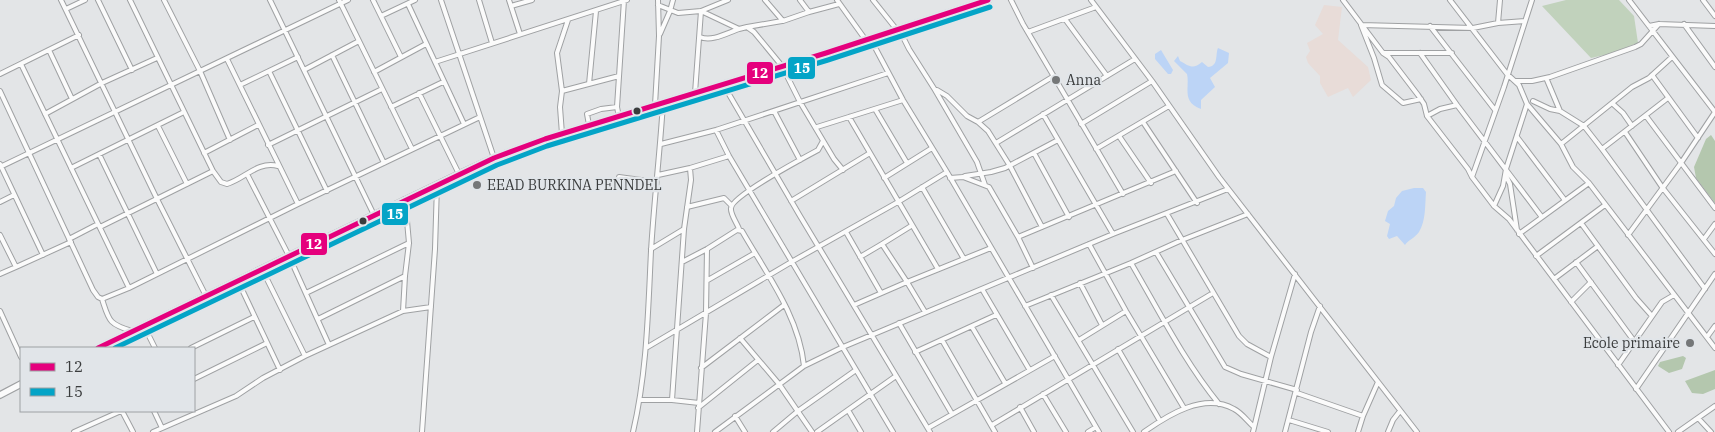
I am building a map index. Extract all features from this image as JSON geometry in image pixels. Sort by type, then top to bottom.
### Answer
[{"type":"street","points":[[61,0],[206,296]]},
{"type":"street","points":[[66,9],[85,0]]},
{"type":"street","points":[[98,0],[132,70]]},
{"type":"street","points":[[130,0],[213,171],[222,182],[227,184],[263,165],[278,166]]},
{"type":"street","points":[[164,0],[200,71],[230,140]]},
{"type":"street","points":[[277,0],[271,1],[374,214]]},
{"type":"street","points":[[43,255],[0,166],[116,113],[340,2],[348,0]]},
{"type":"street","points":[[373,0],[401,57]]},
{"type":"street","points":[[381,16],[415,0]]},
{"type":"street","points":[[441,0],[494,158]]},
{"type":"street","points":[[479,0],[492,44]]},
{"type":"street","points":[[509,0],[520,34]]},
{"type":"street","points":[[511,6],[532,0]]},
{"type":"street","points":[[435,62],[625,0],[617,107],[619,117]]},
{"type":"street","points":[[655,106],[659,36],[658,0]]},
{"type":"street","points":[[659,36],[673,0]]},
{"type":"street","points":[[658,6],[678,13],[701,11],[728,0]]},
{"type":"street","points":[[765,0],[782,21]]},
{"type":"street","points":[[800,0],[809,12]]},
{"type":"street","points":[[872,0],[898,29],[963,138],[982,174],[985,185]]},
{"type":"street","points":[[100,347],[405,199],[494,158],[562,134],[868,39],[978,1],[988,0]]},
{"type":"street","points":[[1011,0],[1123,194]]},
{"type":"street","points":[[1091,0],[1152,81],[1228,189],[1416,432]]},
{"type":"street","points":[[1343,0],[1421,99],[1427,116],[1472,177],[1494,206],[1509,218],[1518,233],[1669,432]]},
{"type":"street","points":[[1450,0],[1507,74],[1516,81],[1527,104],[1561,144],[1573,167],[1589,183],[1715,348]]},
{"type":"street","points":[[1498,22],[1500,0]]},
{"type":"street","points":[[1472,177],[1474,166],[1532,0]]},
{"type":"street","points":[[1628,235],[1681,163],[1715,112],[1629,0]]},
{"type":"street","points":[[1703,0],[1715,16]]},
{"type":"street","points":[[340,2],[412,149]]},
{"type":"street","points":[[700,36],[705,39],[715,38],[739,29],[782,21],[838,2],[868,39],[1099,432]]},
{"type":"street","points":[[408,4],[464,124]]},
{"type":"street","points":[[1028,32],[1096,7]]},
{"type":"street","points":[[589,84],[596,11]]},
{"type":"street","points":[[701,11],[739,29]]},
{"type":"street","points":[[695,93],[701,11]]},
{"type":"street","points":[[1065,19],[1107,76]]},
{"type":"street","points":[[562,134],[560,107],[562,91],[557,50],[568,20]]},
{"type":"street","points":[[1361,25],[1473,28],[1498,22],[1525,21]]},
{"type":"street","points":[[1649,26],[1659,24],[1715,26]]},
{"type":"street","points":[[1516,81],[1523,82],[1541,79],[1613,56],[1641,44],[1659,24]]},
{"type":"street","points":[[1684,24],[1715,67]]},
{"type":"street","points":[[1361,25],[1382,85],[1403,102],[1421,99]]},
{"type":"street","points":[[1430,26],[1495,110]]},
{"type":"street","points":[[747,27],[754,32],[782,66],[800,102],[843,170]]},
{"type":"street","points":[[0,74],[79,35]]},
{"type":"street","points":[[304,70],[359,41]]},
{"type":"street","points":[[374,72],[426,44]]},
{"type":"street","points":[[49,50],[72,99]]},
{"type":"street","points":[[1383,53],[1452,53]]},
{"type":"street","points":[[1420,53],[1541,216]]},
{"type":"street","points":[[332,55],[384,163]]},
{"type":"street","points":[[240,85],[298,57]]},
{"type":"street","points":[[45,114],[102,83],[157,58]]},
{"type":"street","points":[[227,58],[298,204]]},
{"type":"street","points":[[1561,144],[1632,87],[1652,75],[1672,58]]},
{"type":"street","points":[[996,143],[1135,59]]},
{"type":"street","points":[[21,64],[129,288]]},
{"type":"street","points":[[269,71],[327,191]]},
{"type":"street","points":[[661,144],[716,130],[888,73]]},
{"type":"street","points":[[1652,75],[1698,138]]},
{"type":"street","points":[[562,91],[619,76]]},
{"type":"street","points":[[978,122],[1054,76]]},
{"type":"street","points":[[1547,80],[1560,111]]},
{"type":"street","points":[[1081,124],[1152,81]]},
{"type":"street","points":[[391,107],[443,82]]},
{"type":"street","points":[[722,84],[929,430],[1005,382],[1055,356]]},
{"type":"street","points":[[268,145],[382,89]]},
{"type":"street","points":[[934,90],[938,90],[947,96],[967,116],[978,122],[996,143],[1042,227]]},
{"type":"street","points":[[0,91],[93,290],[102,299],[112,323],[133,332]]},
{"type":"street","points":[[419,93],[459,174]]},
{"type":"street","points":[[1602,149],[1668,98]]},
{"type":"street","points":[[817,128],[903,100]]},
{"type":"street","points":[[1534,101],[1550,109],[1560,111],[1584,126],[1705,289]]},
{"type":"street","points":[[633,432],[640,400],[646,348],[651,249],[663,103]]},
{"type":"street","points":[[1494,206],[1506,176],[1506,169],[1527,104]]},
{"type":"street","points":[[1613,104],[1623,113],[1632,126]]},
{"type":"street","points":[[1427,116],[1433,111],[1457,105]]},
{"type":"street","points":[[1096,149],[1169,106]]},
{"type":"street","points":[[589,126],[587,114],[601,109],[617,107]]},
{"type":"street","points":[[875,109],[907,163]]},
{"type":"street","points":[[774,111],[800,160]]},
{"type":"street","points":[[71,168],[184,112]]},
{"type":"street","points":[[1043,114],[1113,234]]},
{"type":"street","points":[[1646,116],[1715,208]]},
{"type":"street","points":[[102,299],[129,288],[480,117]]},
{"type":"street","points":[[849,117],[938,269]]},
{"type":"street","points":[[1143,122],[1197,203]]},
{"type":"street","points":[[204,153],[258,125]]},
{"type":"street","points":[[158,126],[187,184]]},
{"type":"street","points":[[716,130],[729,156],[893,432]]},
{"type":"street","points":[[1624,132],[1662,187],[1715,254]]},
{"type":"street","points":[[1119,136],[1151,183]]},
{"type":"street","points":[[1516,137],[1564,199]]},
{"type":"street","points":[[731,205],[750,189],[818,150],[824,140]]},
{"type":"street","points":[[950,178],[982,174],[1010,166],[1058,140]]},
{"type":"street","points":[[884,178],[932,148]]},
{"type":"street","points":[[791,201],[870,153]]},
{"type":"street","points":[[1034,153],[1069,217]]},
{"type":"street","points":[[99,154],[157,274]]},
{"type":"street","points":[[658,175],[690,168],[729,156]]},
{"type":"street","points":[[1468,170],[1474,166]]},
{"type":"street","points":[[672,400],[684,229],[691,180],[690,168]]},
{"type":"street","points":[[0,274],[43,255],[99,225],[213,171]]},
{"type":"street","points":[[1018,237],[1176,171]]},
{"type":"street","points":[[646,348],[947,172]]},
{"type":"street","points":[[247,174],[289,256],[329,344]]},
{"type":"street","points":[[1506,176],[1510,184],[1518,233]]},
{"type":"street","points":[[619,177],[656,182]]},
{"type":"street","points":[[963,177],[990,188],[1033,268]]},
{"type":"street","points":[[1518,233],[1589,183]]},
{"type":"street","points":[[422,432],[437,184]]},
{"type":"street","points":[[922,187],[964,259]]},
{"type":"street","points":[[715,432],[804,366],[843,347],[1113,234],[1197,203],[1228,189]]},
{"type":"street","points":[[0,202],[14,195]]},
{"type":"street","points":[[687,207],[724,198],[731,205],[731,210],[739,229],[769,275],[784,305],[802,345],[804,366]]},
{"type":"street","points":[[403,311],[409,243],[405,199]]},
{"type":"street","points":[[1536,256],[1605,205]]},
{"type":"street","points":[[1167,214],[1240,338],[1270,357]]},
{"type":"street","points":[[1025,306],[1248,214]]},
{"type":"street","points":[[1581,223],[1652,316]]},
{"type":"street","points":[[1704,240],[1715,224]]},
{"type":"street","points":[[860,257],[912,226]]},
{"type":"street","points":[[651,249],[684,229]]},
{"type":"street","points":[[682,262],[708,249],[739,229]]},
{"type":"street","points":[[846,232],[881,293]]},
{"type":"street","points":[[0,235],[16,267]]},
{"type":"street","points":[[306,293],[409,243]]},
{"type":"street","points":[[882,244],[908,282],[925,312]]},
{"type":"street","points":[[1089,244],[1126,311],[1184,408]]},
{"type":"street","points":[[1554,279],[1598,246]]},
{"type":"street","points":[[854,305],[991,248]]},
{"type":"street","points":[[697,432],[708,280],[708,249]]},
{"type":"street","points":[[1156,252],[1225,367],[1363,416]]},
{"type":"street","points":[[708,280],[755,253]]},
{"type":"street","points":[[1576,262],[1634,341]]},
{"type":"street","points":[[1131,263],[1164,322],[1205,387],[1219,404]]},
{"type":"street","points":[[262,269],[305,356]]},
{"type":"street","points":[[1253,430],[1270,357],[1295,274]]},
{"type":"street","points":[[1636,389],[1715,274]]},
{"type":"street","points":[[318,319],[405,276]]},
{"type":"street","points":[[238,280],[280,370]]},
{"type":"street","points":[[1570,302],[1591,282]]},
{"type":"street","points":[[1080,283],[1102,325]]},
{"type":"street","points":[[982,289],[1029,370]]},
{"type":"street","points":[[992,425],[1213,293]]},
{"type":"street","points":[[1051,295],[1133,432]]},
{"type":"street","points":[[1618,365],[1662,302],[1674,295]]},
{"type":"street","points":[[701,368],[784,305]]},
{"type":"street","points":[[1285,432],[1297,392],[1311,332],[1320,306]]},
{"type":"street","points":[[153,432],[236,396],[329,344],[403,311],[431,307]]},
{"type":"street","points":[[1079,340],[1126,311]]},
{"type":"street","points":[[0,312],[20,355]]},
{"type":"street","points":[[915,352],[996,315]]},
{"type":"street","points":[[193,347],[254,316]]},
{"type":"street","points":[[899,323],[952,414]]},
{"type":"street","points":[[144,326],[154,347]]},
{"type":"street","points":[[1707,337],[1715,326]]},
{"type":"street","points":[[972,327],[1005,382]]},
{"type":"street","points":[[740,338],[779,384],[812,432]]},
{"type":"street","points":[[118,339],[122,347]]},
{"type":"street","points":[[942,340],[996,432]]},
{"type":"street","points":[[195,379],[267,343]]},
{"type":"street","points":[[1118,349],[1160,421]]},
{"type":"street","points":[[640,400],[672,400],[698,405],[758,360]]},
{"type":"street","points":[[773,432],[778,430],[798,411],[856,370]]},
{"type":"street","points":[[817,432],[896,376]]},
{"type":"street","points":[[1358,432],[1378,382]]},
{"type":"street","points":[[0,395],[20,385]]},
{"type":"street","points":[[1043,394],[1066,432]]},
{"type":"street","points":[[1144,432],[1184,408],[1219,404],[1227,405],[1239,412],[1253,430]]},
{"type":"street","points":[[1678,432],[1715,406]]},
{"type":"street","points":[[1020,407],[1034,432]]},
{"type":"street","points":[[848,410],[861,432]]},
{"type":"street","points":[[1388,432],[1400,410]]},
{"type":"street","points":[[74,432],[120,412]]},
{"type":"street","points":[[123,412],[133,432]]},
{"type":"street","points":[[154,412],[162,428]]},
{"type":"street","points":[[185,412],[188,418]]},
{"type":"street","points":[[735,416],[745,432]]},
{"type":"street","points":[[1698,418],[1711,432]]},
{"type":"street","points":[[1289,420],[1328,432]]},
{"type":"street","points":[[1088,432],[1096,427]]},
{"type":"shaded area","points":[[1324,5],[1342,7],[1338,40],[1368,67],[1371,80],[1353,97],[1348,88],[1328,97],[1320,83],[1320,76],[1308,63],[1306,57],[1310,51],[1307,43],[1323,34],[1315,25]]},
{"type":"green space","points":[[1566,0],[1619,0],[1634,16],[1638,43],[1609,54],[1591,58],[1542,6]]},
{"type":"green space","points":[[1711,135],[1715,141],[1715,203],[1696,178],[1694,167],[1706,139]]},
{"type":"green space","points":[[1683,356],[1686,358],[1682,369],[1669,373],[1658,366],[1660,362]]},
{"type":"green space","points":[[1715,370],[1715,389],[1703,394],[1692,393],[1685,381]]},
{"type":"water","points":[[1218,48],[1229,53],[1228,63],[1210,78],[1215,87],[1201,100],[1201,109],[1191,102],[1188,94],[1187,74],[1174,61],[1178,56],[1180,61],[1191,66],[1196,66],[1202,62],[1208,67],[1214,65]]},
{"type":"water","points":[[1161,50],[1173,70],[1171,74],[1168,74],[1155,59],[1155,54]]},
{"type":"water","points":[[1423,188],[1426,192],[1424,218],[1419,232],[1405,245],[1397,236],[1389,239],[1387,236],[1390,224],[1385,221],[1388,211],[1394,206],[1396,198],[1402,191]]},
{"type":"transit line","name":"12","points":[[100,347],[494,158],[545,139],[826,53],[988,0]]},
{"type":"transit line","name":"15","points":[[117,347],[497,165],[547,146],[828,60],[990,7]]},
{"type":"place","name":"Anna","points":[[1056,80]]},
{"type":"place","name":"EEAD BURKINA PENNDEL","points":[[477,185]]},
{"type":"place","name":"Ecole primaire","points":[[1690,343]]}]
